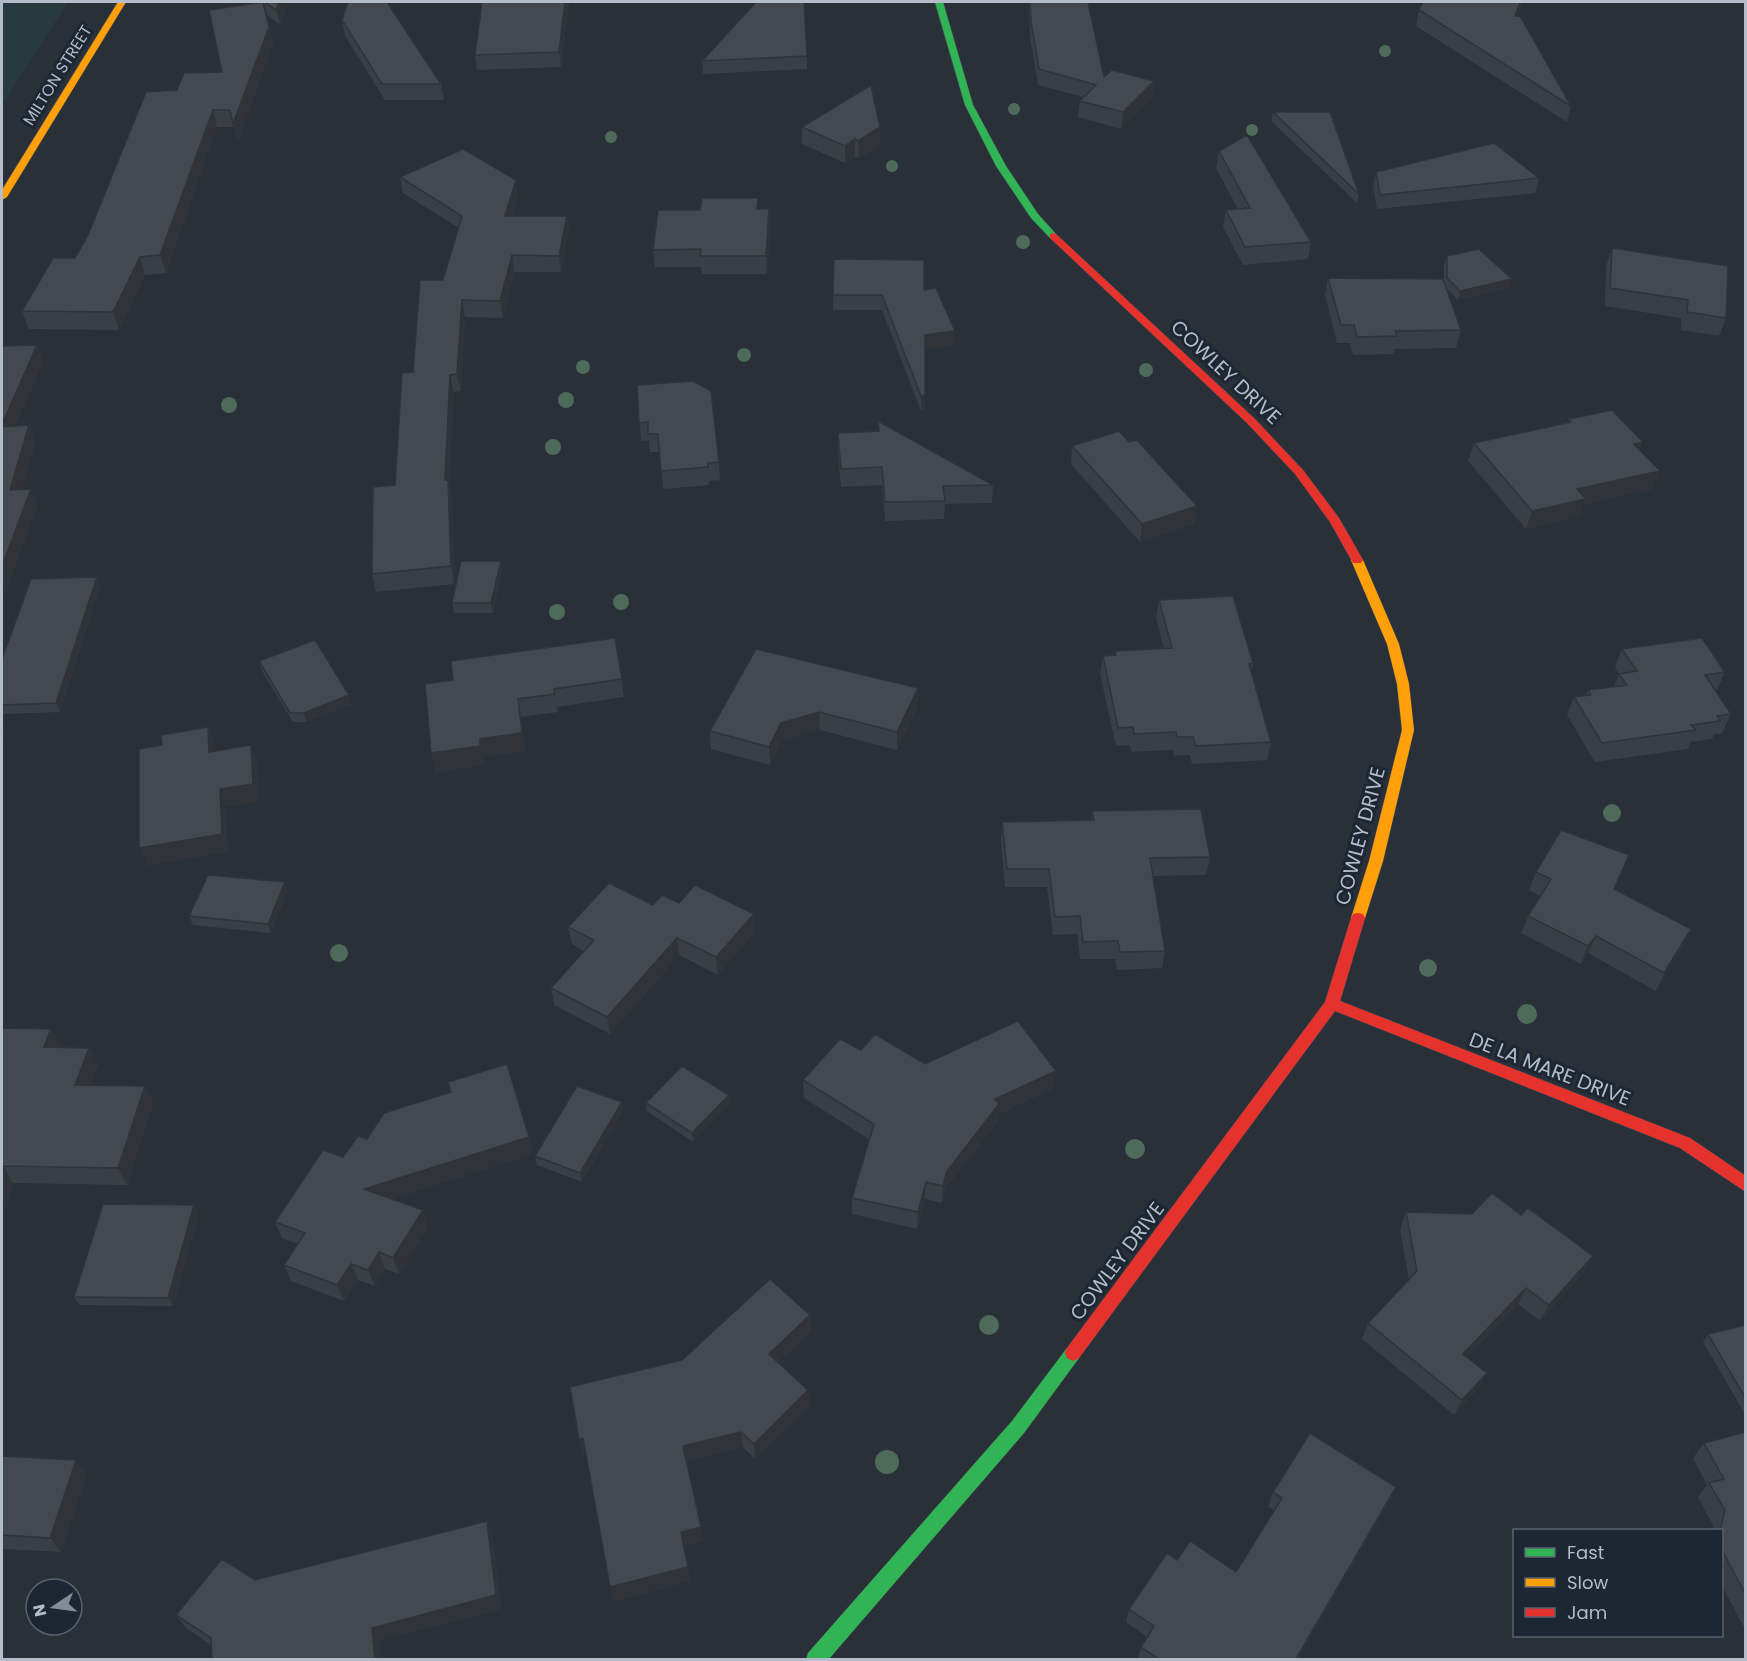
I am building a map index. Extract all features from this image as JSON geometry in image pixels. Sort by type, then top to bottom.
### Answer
[{"type":"street","name":"MILTON STREET","points":[[2,197],[122,2]]},
{"type":"street","name":"COWLEY DRIVE","points":[[815,1659],[1018,1427],[1332,1004],[1376,861],[1408,730],[1394,644],[1363,572],[1335,521],[1299,472],[1251,421],[1082,265],[1034,216],[1001,166],[969,105],[939,2]]},
{"type":"street","name":"DE LA MARE DRIVE","points":[[1332,1004],[1685,1143],[1746,1185]]},
{"type":"green space","points":[[2,2],[68,2],[2,105]]},
{"type":"building","points":[[263,2],[269,27],[233,124],[230,110],[213,110],[160,255],[140,257],[113,312],[22,311],[53,258],[75,258],[88,235],[146,92],[177,90],[184,73],[222,72],[209,10]]},
{"type":"building","points":[[265,2],[279,2],[276,10]]},
{"type":"building","points":[[348,2],[387,2],[441,84],[382,84],[342,20]]},
{"type":"building","points":[[482,2],[565,2],[559,52],[475,55]]},
{"type":"building","points":[[756,2],[804,2],[807,56],[702,61]]},
{"type":"building","points":[[1030,2],[1088,2],[1104,77],[1112,70],[1154,81],[1123,112],[1080,101],[1096,85],[1039,69]]},
{"type":"building","points":[[1423,2],[1520,2],[1515,16],[1520,16],[1571,106],[1419,10]]},
{"type":"building","points":[[871,85],[880,127],[858,141],[855,139],[845,146],[802,127]]},
{"type":"building","points":[[1273,112],[1330,112],[1359,194]]},
{"type":"building","points":[[1247,135],[1311,242],[1245,247],[1226,210],[1250,208],[1219,151]]},
{"type":"building","points":[[1494,143],[1539,178],[1380,195],[1376,172]]},
{"type":"building","points":[[463,149],[516,180],[505,216],[567,216],[559,256],[512,255],[500,301],[462,300],[457,374],[450,375],[445,480],[448,479],[451,566],[372,574],[373,487],[395,485],[402,373],[413,372],[420,280],[443,280],[462,216],[400,177]]},
{"type":"building","points":[[702,198],[758,198],[757,209],[769,209],[766,256],[700,256],[701,249],[653,250],[658,210],[700,210]]},
{"type":"building","points":[[1612,248],[1728,266],[1726,318],[1687,312],[1688,300],[1610,288]]},
{"type":"building","points":[[1479,249],[1512,279],[1460,291],[1447,278],[1447,256]]},
{"type":"building","points":[[834,259],[924,260],[924,290],[936,288],[955,331],[925,335],[925,395],[921,396],[882,295],[833,295]]},
{"type":"building","points":[[1328,278],[1443,279],[1461,330],[1395,331],[1397,336],[1357,337],[1354,325],[1341,325]]},
{"type":"building","points":[[37,345],[2,424],[2,346]]},
{"type":"building","points":[[693,381],[711,391],[719,462],[708,463],[708,467],[661,471],[658,434],[648,434],[648,422],[639,423],[637,385]]},
{"type":"building","points":[[1612,410],[1643,442],[1634,444],[1660,471],[1577,489],[1586,499],[1532,511],[1474,443],[1571,422],[1569,419]]},
{"type":"building","points":[[878,421],[993,485],[943,486],[945,501],[885,502],[882,467],[841,469],[838,433],[879,431]]},
{"type":"building","points":[[29,425],[10,490],[31,489],[2,566],[2,427]]},
{"type":"building","points":[[1119,431],[1129,442],[1137,440],[1197,506],[1142,524],[1072,446]]},
{"type":"building","points":[[461,561],[501,561],[491,603],[452,603]]},
{"type":"building","points":[[97,577],[56,703],[2,705],[2,659],[31,579]]},
{"type":"building","points":[[1233,596],[1253,663],[1249,664],[1271,742],[1196,746],[1193,737],[1177,737],[1176,732],[1134,734],[1133,727],[1118,728],[1103,656],[1116,655],[1115,651],[1172,648],[1159,600]]},
{"type":"building","points":[[615,638],[622,679],[554,689],[555,694],[518,699],[522,733],[480,739],[480,746],[431,753],[425,684],[453,680],[451,661]]},
{"type":"building","points":[[1702,638],[1725,672],[1705,675],[1731,714],[1717,716],[1720,721],[1691,725],[1696,730],[1602,743],[1574,697],[1591,695],[1588,690],[1627,685],[1619,674],[1637,671],[1622,649]]},
{"type":"building","points":[[315,640],[349,695],[304,713],[290,713],[259,661]]},
{"type":"building","points":[[756,649],[918,688],[897,732],[819,712],[781,723],[769,747],[710,731]]},
{"type":"building","points":[[208,727],[209,752],[251,745],[253,784],[220,789],[222,834],[139,848],[139,749],[162,745],[161,735]]},
{"type":"building","points":[[1201,809],[1210,857],[1150,858],[1165,951],[1120,952],[1118,941],[1083,942],[1080,916],[1055,917],[1049,869],[1007,869],[1002,822],[1094,820],[1092,811]]},
{"type":"building","points":[[1561,830],[1629,855],[1614,889],[1691,929],[1664,973],[1596,936],[1588,946],[1528,916],[1551,879],[1536,872]]},
{"type":"building","points":[[208,875],[285,882],[268,924],[189,916]]},
{"type":"building","points":[[609,883],[653,905],[662,895],[679,903],[695,885],[754,914],[716,957],[677,938],[607,1017],[551,988],[594,940],[568,927]]},
{"type":"building","points":[[1018,1021],[1056,1071],[995,1099],[999,1104],[947,1171],[943,1186],[926,1182],[918,1212],[852,1198],[874,1124],[803,1080],[840,1039],[861,1050],[875,1034],[925,1064]]},
{"type":"building","points":[[2,1028],[51,1029],[44,1047],[89,1048],[75,1085],[145,1086],[118,1168],[3,1166],[2,1170]]},
{"type":"building","points":[[507,1064],[529,1137],[364,1189],[423,1210],[393,1258],[379,1252],[368,1270],[351,1264],[337,1285],[284,1265],[305,1233],[275,1222],[323,1150],[343,1157],[358,1136],[367,1139],[384,1113],[451,1092],[448,1082]]},
{"type":"building","points":[[682,1066],[729,1095],[692,1133],[646,1103]]},
{"type":"building","points":[[577,1086],[622,1102],[580,1173],[535,1156]]},
{"type":"building","points":[[1492,1193],[1521,1215],[1528,1208],[1593,1256],[1549,1305],[1526,1288],[1463,1354],[1487,1373],[1462,1400],[1368,1323],[1417,1271],[1406,1212],[1472,1214]]},
{"type":"building","points":[[103,1204],[194,1205],[168,1298],[74,1297]]},
{"type":"building","points":[[770,1279],[810,1315],[769,1354],[808,1390],[754,1444],[741,1432],[683,1446],[701,1527],[681,1532],[688,1567],[610,1587],[583,1438],[579,1440],[570,1387],[682,1360]]},
{"type":"building","points":[[1746,1325],[1746,1399],[1708,1334]]},
{"type":"building","points":[[1746,1432],[1746,1595],[1723,1552],[1723,1529],[1720,1529],[1725,1510],[1709,1483],[1724,1479],[1704,1443]]},
{"type":"building","points":[[1310,1433],[1396,1487],[1296,1659],[1159,1659],[1141,1647],[1154,1626],[1129,1609],[1167,1553],[1177,1560],[1190,1541],[1236,1572],[1282,1498],[1273,1492]]},
{"type":"building","points":[[2,1456],[76,1460],[50,1538],[2,1535]]},
{"type":"building","points":[[487,1521],[496,1595],[372,1628],[375,1659],[212,1659],[211,1638],[176,1615],[222,1559],[255,1580]]},
{"type":"traffic: fast","points":[[939,2],[969,105],[1001,166],[1034,216],[1053,236]]},
{"type":"traffic: fast","points":[[815,1660],[1018,1427],[1073,1353]]},
{"type":"traffic: slow","points":[[2,197],[122,2]]},
{"type":"traffic: slow","points":[[1357,560],[1393,644],[1403,684],[1408,730],[1376,861],[1358,918]]},
{"type":"traffic: jam","points":[[1053,236],[1251,421],[1299,472],[1335,521],[1357,560]]},
{"type":"traffic: jam","points":[[1073,1353],[1332,1004],[1358,918]]},
{"type":"traffic: jam","points":[[1332,1004],[1685,1143],[1746,1185]]}]
